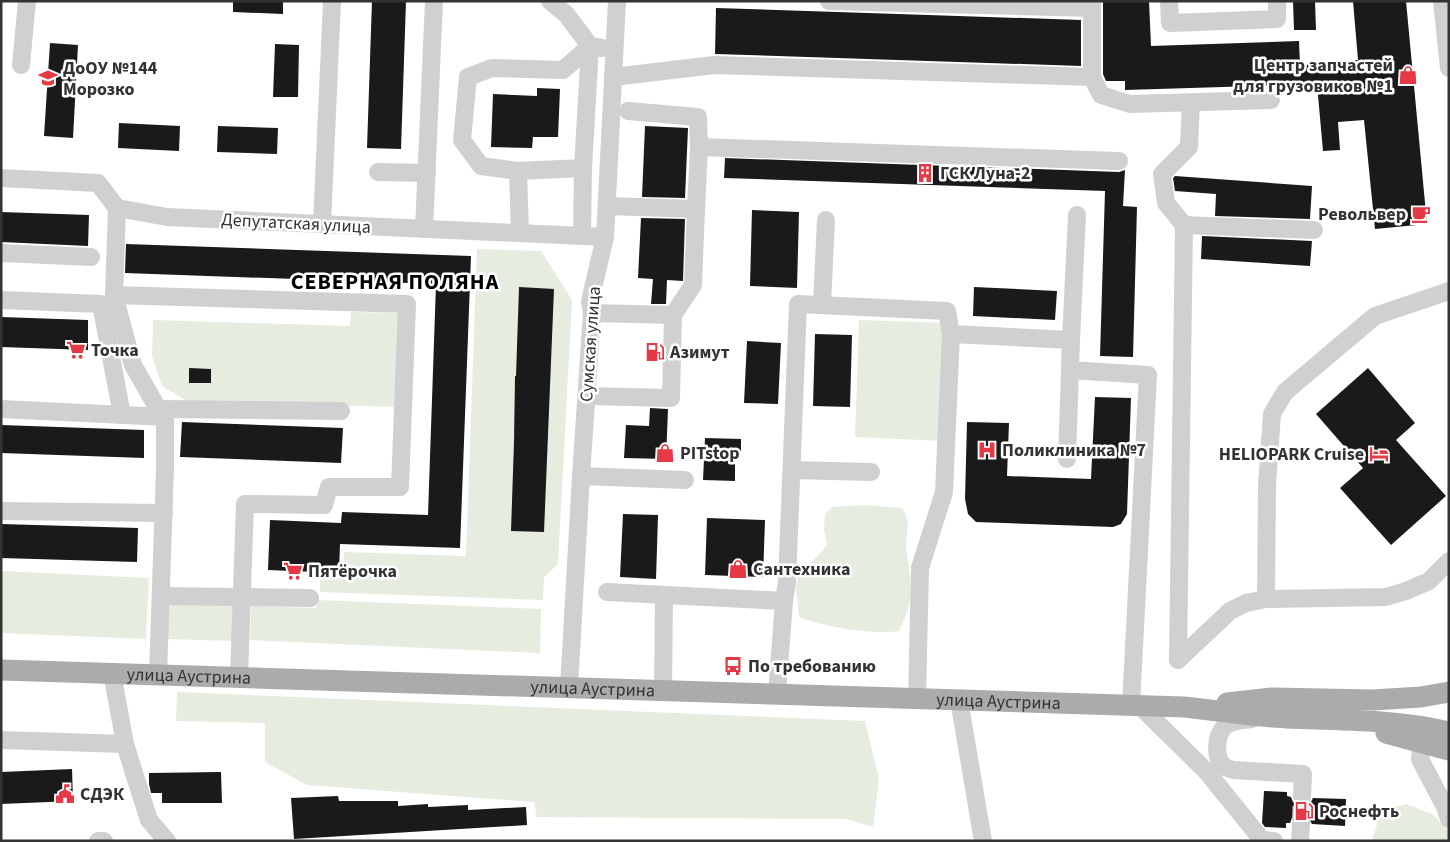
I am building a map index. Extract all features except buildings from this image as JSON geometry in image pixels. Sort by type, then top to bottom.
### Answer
[{"type":"main road","name":"улица Аустрина","points":[[1,670],[1184,707]]},
{"type":"main road","points":[[1348,700],[1413,689],[1449,676]]},
{"type":"main road","points":[[1184,707],[1272,698],[1348,700],[1421,697],[1449,692]]},
{"type":"main road","points":[[1184,707],[1272,717],[1408,724],[1449,732]]},
{"type":"main road","points":[[1320,719],[1449,750]]},
{"type":"street","points":[[21,65],[27,1]]},
{"type":"street","points":[[322,224],[332,1]]},
{"type":"street","points":[[424,229],[434,1]]},
{"type":"street","points":[[550,1],[566,14],[590,46],[582,236]]},
{"type":"street","name":"Сумская улица","points":[[570,688],[592,312],[590,301],[604,237],[617,1]]},
{"type":"street","points":[[829,1],[1092,5],[1092,77],[1101,95],[1130,104],[1271,100]]},
{"type":"street","points":[[1169,1],[1170,23],[1277,19],[1277,1]]},
{"type":"street","points":[[1442,1],[1449,68]]},
{"type":"street","points":[[584,168],[518,170],[481,166],[462,140],[468,77],[492,68],[563,70],[590,46],[614,49]]},
{"type":"street","points":[[613,77],[714,65],[1092,77]]},
{"type":"street","points":[[1191,103],[1189,147],[1162,174],[1166,203],[1184,224],[1178,660],[1230,611],[1246,603],[1266,599],[1386,597],[1406,592],[1429,581],[1449,561]]},
{"type":"street","points":[[586,396],[671,398],[673,315],[693,285],[700,147],[698,117],[628,111]]},
{"type":"street","points":[[700,147],[1118,161]]},
{"type":"street","points":[[518,170],[520,233]]},
{"type":"street","points":[[378,172],[427,173]]},
{"type":"street","points":[[1,178],[98,183],[117,208],[114,295],[133,365],[162,413],[164,514],[158,675]]},
{"type":"street","points":[[606,206],[696,208]]},
{"type":"street","name":"Депутатская улица","points":[[117,208],[167,217],[604,237]]},
{"type":"street","points":[[1067,459],[1077,215]]},
{"type":"street","points":[[822,305],[826,220]]},
{"type":"street","points":[[1184,224],[1314,230]]},
{"type":"street","points":[[1,253],[91,257]]},
{"type":"street","points":[[1266,599],[1267,485],[1272,414],[1285,392],[1375,316],[1449,291]]},
{"type":"street","points":[[114,295],[406,304],[400,487],[329,487],[324,505],[245,504],[239,677]]},
{"type":"street","points":[[1,300],[100,304],[122,415]]},
{"type":"street","points":[[777,694],[787,582],[798,304],[947,311],[951,334],[944,492],[920,568],[917,699]]},
{"type":"street","points":[[592,312],[673,315]]},
{"type":"street","points":[[951,334],[1072,340]]},
{"type":"street","points":[[1070,370],[1148,375],[1135,706],[1207,772],[1262,840],[1274,841]]},
{"type":"street","points":[[1,409],[122,415],[341,411]]},
{"type":"street","points":[[792,470],[871,472]]},
{"type":"street","points":[[581,476],[685,480]]},
{"type":"street","points":[[1,511],[164,514]]},
{"type":"street","points":[[607,592],[784,602]]},
{"type":"street","points":[[161,596],[310,598]]},
{"type":"street","points":[[663,691],[664,596]]},
{"type":"street","points":[[112,673],[125,744],[150,820],[167,841]]},
{"type":"street","points":[[959,700],[983,841]]},
{"type":"street","points":[[1272,717],[1232,722],[1225,727],[1218,740],[1220,760],[1225,766],[1233,770],[1303,774],[1302,797]]},
{"type":"street","points":[[1,740],[125,744]]},
{"type":"street","points":[[1422,742],[1420,759],[1445,807],[1449,819]]},
{"type":"street","points":[[98,841],[104,841]]},
{"type":"shaded area","points":[[477,249],[541,251],[572,300],[558,564],[544,577],[543,600],[320,592],[320,577],[343,578],[344,552],[466,556]]},
{"type":"shaded area","points":[[351,312],[401,313],[398,407],[187,401],[162,386],[152,356],[153,320],[350,326]]},
{"type":"shaded area","points":[[859,320],[948,323],[944,441],[855,437]]},
{"type":"shaded area","points":[[866,505],[902,508],[907,518],[906,548],[910,593],[906,615],[899,631],[876,632],[849,629],[799,617],[796,587],[798,574],[827,545],[824,529],[825,514],[832,507]]},
{"type":"shaded area","points":[[1,571],[149,578],[146,639],[1,633]]},
{"type":"shaded area","points":[[317,600],[541,609],[540,653],[250,640],[251,606],[316,608]]},
{"type":"shaded area","points":[[168,603],[236,605],[235,641],[167,639]]},
{"type":"shaded area","points":[[177,692],[865,721],[879,779],[873,827],[846,819],[537,817],[534,802],[307,785],[265,762],[265,723],[176,721]]},
{"type":"shaded area","points":[[1406,804],[1432,814],[1449,831],[1449,841],[1372,841],[1381,811]]},
{"type":"tunnel","points":[[1301,824],[1302,797]]},
{"type":"place","name":"Центр запчастей для грузовиков №1","points":[[1408,75]]},
{"type":"place","name":"ДоОУ №144 Морозко","points":[[48,78]]},
{"type":"place","name":"ГСК Луна-2","points":[[925,173]]},
{"type":"place","name":"Револьвер","points":[[1421,214]]},
{"type":"place","name":"Точка","points":[[76,350]]},
{"type":"place","name":"Азимут","points":[[655,352]]},
{"type":"place","name":"Поликлиника №7","points":[[987,450]]},
{"type":"place","name":"PITstop","points":[[665,453]]},
{"type":"place","name":"HELIOPARK Cruise","points":[[1379,454]]},
{"type":"place","name":"Сантехника","points":[[738,569]]},
{"type":"place","name":"Пятёрочка","points":[[293,571]]},
{"type":"place","name":"По требованию","points":[[733,666]]},
{"type":"place","name":"СДЭК","points":[[65,794]]},
{"type":"place","name":"Роснефть","points":[[1304,811]]},
{"type":"district","name":"СЕВЕРНАЯ ПОЛЯНА","points":[[395,281]]}]
